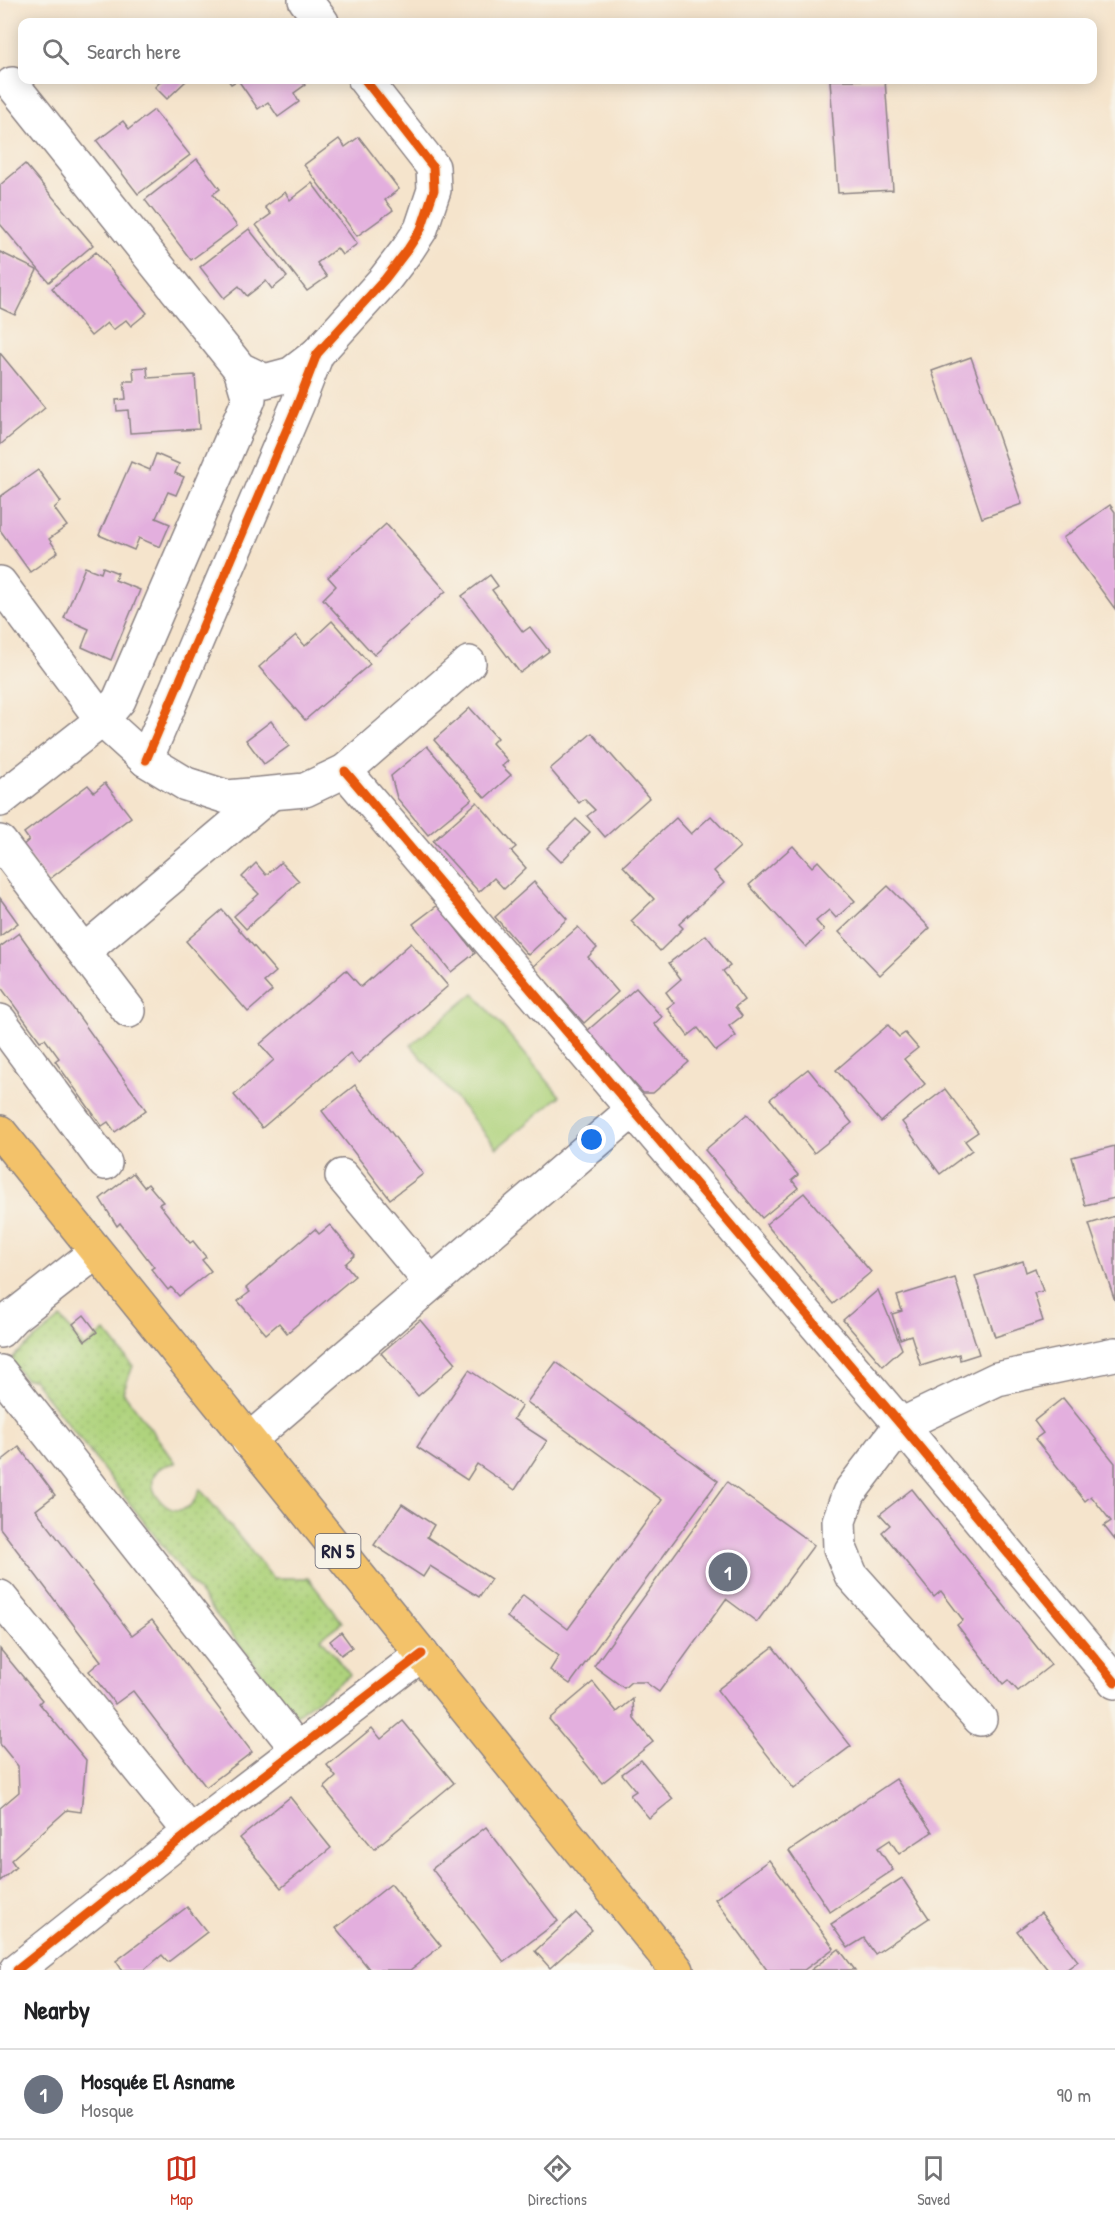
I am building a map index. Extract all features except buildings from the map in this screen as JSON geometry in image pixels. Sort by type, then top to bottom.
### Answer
[{"type":"main road","name":"RN 5","points":[[0,1132],[677,1970]]},
{"type":"street","points":[[305,0],[319,18]]},
{"type":"street","points":[[0,800],[102,720],[119,700],[249,399],[240,369],[12,84]]},
{"type":"street","points":[[240,369],[265,381],[291,374],[317,354],[385,279],[408,249],[424,222],[434,190],[433,168],[368,84]]},
{"type":"street","points":[[146,760],[317,354]]},
{"type":"street","points":[[0,583],[102,720],[146,760],[186,784],[227,797],[306,790],[345,771],[469,663]]},
{"type":"street","points":[[345,771],[901,1425],[1115,1682]]},
{"type":"street","points":[[84,951],[270,794]]},
{"type":"street","points":[[0,842],[129,1011]]},
{"type":"street","points":[[0,1021],[105,1162]]},
{"type":"street","points":[[248,1441],[633,1110]]},
{"type":"street","points":[[342,1176],[431,1283]]},
{"type":"street","points":[[0,1331],[13,1317],[96,1252]]},
{"type":"street","points":[[980,1719],[851,1575],[840,1548],[839,1521],[849,1493],[901,1425],[997,1379],[1115,1354]]},
{"type":"street","points":[[0,1372],[298,1750]]},
{"type":"street","points":[[0,1597],[190,1832]]},
{"type":"street","points":[[17,1970],[190,1832],[422,1654]]},
{"type":"green space","points":[[474,993],[560,1096],[497,1148],[411,1045]]},
{"type":"green space","points":[[61,1318],[84,1348],[105,1331],[133,1366],[123,1392],[176,1463],[160,1468],[153,1478],[154,1489],[160,1500],[169,1507],[180,1510],[191,1504],[200,1489],[273,1578],[308,1578],[342,1622],[321,1638],[350,1675],[295,1716],[33,1379],[25,1379],[11,1361],[15,1355]]},
{"type":"cycle path","points":[[146,760],[317,354],[385,279],[408,249],[421,229],[434,190],[433,167],[368,84]]},
{"type":"cycle path","points":[[345,771],[901,1425],[1115,1682]]},
{"type":"cycle path","points":[[17,1970],[190,1832],[422,1654]]},
{"type":"place","name":"Mosquée El Asname","points":[[728,1572]]}]
